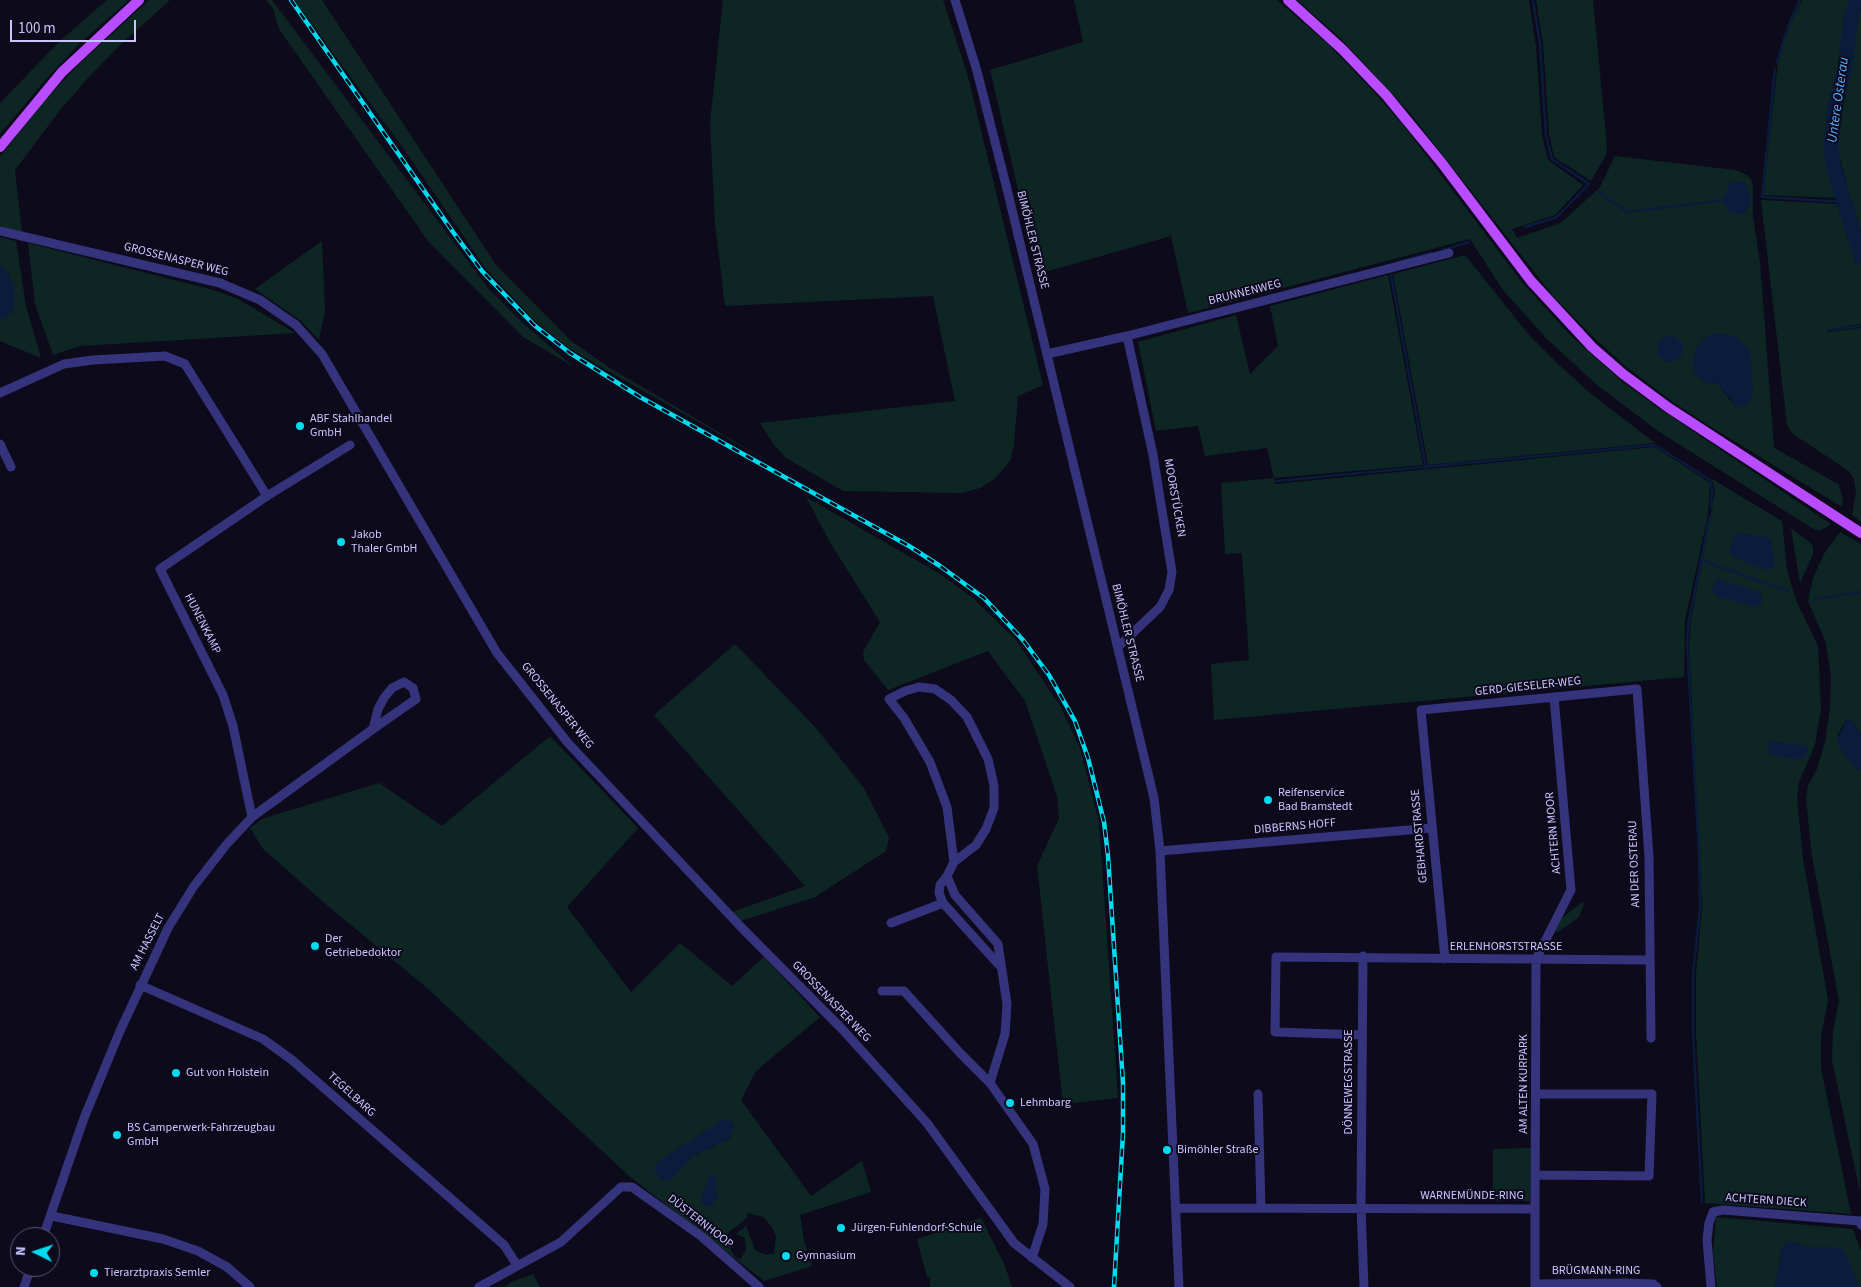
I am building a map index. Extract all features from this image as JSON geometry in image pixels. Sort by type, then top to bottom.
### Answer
[{"type":"main road","points":[[0,147],[62,72],[139,0]]},
{"type":"main road","points":[[1288,0],[1342,49],[1386,95],[1441,162],[1531,281],[1592,347],[1622,374],[1669,408],[1861,533]]},
{"type":"street","name":"BIMÖHLER STRASSE","points":[[955,0],[977,71],[1007,189],[1154,798],[1160,851],[1179,1287]]},
{"type":"street","name":"GROSSENASPER WEG","points":[[0,231],[220,283],[260,300],[296,325],[322,354],[497,652],[568,743],[740,926],[843,1030],[927,1123],[1014,1243],[1070,1287]]},
{"type":"street","name":"BRUNNENWEG","points":[[1047,354],[1127,336],[1449,253]]},
{"type":"street","name":"MOORSTÜCKEN","points":[[1118,647],[1160,607],[1169,590],[1172,572],[1153,455],[1127,336]]},
{"type":"street","points":[[0,393],[64,364],[93,360],[165,356],[185,364],[268,496]]},
{"type":"street","points":[[0,444],[11,467]]},
{"type":"street","name":"HUNENKAMP","points":[[252,817],[233,726],[223,695],[160,569],[268,496],[350,445]]},
{"type":"street","name":"AM HASSELT","points":[[47,1227],[85,1115],[140,985],[168,928],[194,886],[226,845],[252,817],[373,728],[416,699],[413,688],[404,682],[392,688],[378,709],[373,728]]},
{"type":"street","points":[[954,862],[947,807],[930,762],[904,718],[889,699],[905,691],[920,687],[935,689],[951,700],[967,717],[988,759],[992,777],[994,808],[986,829],[976,845],[954,862],[940,885],[939,893],[943,903],[1000,966]]},
{"type":"street","name":"GERD-GIESELER-WEG","points":[[1421,710],[1637,689]]},
{"type":"street","name":"AN DER OSTERAU","points":[[1637,689],[1649,858],[1651,1038]]},
{"type":"street","name":"ACHTERN MOOR","points":[[1536,959],[1571,890],[1554,697]]},
{"type":"street","name":"GEBHARDSTRASSE","points":[[1421,710],[1445,959]]},
{"type":"street","name":"DIBBERNS HOFF","points":[[1160,851],[1432,828]]},
{"type":"street","points":[[947,876],[956,894],[998,944],[1007,1004],[1006,1024],[990,1083]]},
{"type":"street","points":[[891,923],[943,903]]},
{"type":"street","name":"ERLENHORSTSTRASSE","points":[[1362,1034],[1276,1032],[1276,957],[1362,956],[1445,959],[1649,960]]},
{"type":"street","name":"DÖNNEWEGSTRASSE","points":[[1361,1207],[1362,956]]},
{"type":"street","name":"AM ALTEN KURPARK","points":[[1536,959],[1536,1209]]},
{"type":"street","name":"TEGELBARG","points":[[140,985],[263,1039],[292,1060],[504,1245],[517,1264]]},
{"type":"street","points":[[882,991],[904,991],[990,1083],[1034,1144],[1045,1189],[1043,1224],[1032,1258]]},
{"type":"street","points":[[1258,1094],[1261,1208]]},
{"type":"street","points":[[1537,1094],[1652,1094],[1649,1176],[1537,1175]]},
{"type":"street","name":"DÜSTERNHOOP","points":[[517,1264],[561,1242],[621,1187],[632,1187],[693,1231],[759,1287]]},
{"type":"street","points":[[1361,1207],[1364,1287]]},
{"type":"street","name":"WARNEMÜNDE-RING","points":[[1176,1208],[1361,1207],[1536,1209],[1535,1286]]},
{"type":"street","name":"ACHTERN DIECK","points":[[1711,1287],[1707,1240],[1708,1224],[1713,1212],[1723,1210],[1860,1221],[1861,1225]]},
{"type":"street","points":[[52,1216],[163,1239],[198,1251],[227,1266],[250,1287]]},
{"type":"street","points":[[479,1287],[517,1264]]},
{"type":"street","name":"BRÜGMANN-RING","points":[[1535,1286],[1626,1283],[1653,1284],[1657,1287]]},
{"type":"green space","points":[[107,0],[129,0],[80,43],[48,77],[0,134],[0,103],[61,40]]},
{"type":"green space","points":[[149,0],[170,0],[120,45],[88,78],[60,110],[15,170],[22,232],[0,226],[0,157],[44,101],[77,66]]},
{"type":"green space","points":[[266,0],[272,0],[488,288],[525,325],[574,367],[523,337],[428,241],[279,29],[273,9]]},
{"type":"green space","points":[[294,0],[322,0],[496,265],[571,341],[610,368],[778,467],[569,348],[537,323],[486,269],[406,152]]},
{"type":"green space","points":[[723,0],[943,0],[967,73],[1043,385],[1018,396],[1014,445],[1010,461],[994,479],[980,488],[962,493],[843,491],[786,458],[774,445],[760,423],[955,401],[933,296],[725,306],[715,224],[710,123]]},
{"type":"green space","points":[[1074,0],[1277,0],[1327,43],[1375,93],[1407,130],[1521,281],[1570,335],[1624,383],[1654,405],[1831,524],[1821,530],[1815,530],[1658,431],[1597,385],[1546,338],[1503,290],[1470,239],[1188,313],[1171,236],[1038,274],[990,70],[1083,42]]},
{"type":"green space","points":[[1297,0],[1529,0],[1536,47],[1542,136],[1548,160],[1583,185],[1555,215],[1512,229],[1517,238],[1561,223],[1600,187],[1615,156],[1735,170],[1747,175],[1751,179],[1753,187],[1753,217],[1760,262],[1774,448],[1838,484],[1843,498],[1842,507],[1670,400],[1624,365],[1590,334],[1554,297],[1409,112],[1339,37]],"holes":[[[1704,338],[1733,404],[1718,384],[1707,383],[1697,376]]]},
{"type":"green space","points":[[1536,0],[1593,0],[1607,146],[1606,155],[1591,181],[1554,157],[1549,134],[1543,44]]},
{"type":"green space","points":[[1802,0],[1851,0],[1843,31],[1840,67],[1830,106],[1825,142],[1837,198],[1763,195],[1778,62],[1790,24]]},
{"type":"green space","points":[[1861,8],[1861,236],[1836,144],[1851,67],[1856,19]]},
{"type":"green space","points":[[1761,200],[1837,204],[1856,257],[1861,264],[1861,324],[1827,330],[1829,332],[1861,328],[1861,522],[1852,515],[1856,491],[1854,480],[1849,471],[1793,434],[1787,425]]},
{"type":"green space","points":[[0,237],[16,241],[26,306],[41,358],[0,341]]},
{"type":"green space","points":[[322,241],[325,311],[319,340],[301,321],[255,289]]},
{"type":"green space","points":[[28,243],[210,289],[238,299],[295,333],[80,346],[53,355],[35,304]]},
{"type":"green space","points":[[1465,255],[1529,335],[1560,366],[1590,393],[1655,443],[1428,465],[1393,274]]},
{"type":"green space","points":[[1388,275],[1423,465],[1274,478],[1267,448],[1205,456],[1198,426],[1156,431],[1138,342],[1236,315],[1250,374],[1278,346],[1270,306]]},
{"type":"green space","points":[[1655,447],[1709,482],[1710,486],[1708,515],[1685,620],[1684,677],[1214,720],[1211,664],[1249,660],[1242,553],[1225,554],[1221,483],[1274,478],[1275,484]]},
{"type":"green space","points":[[1712,479],[1782,521],[1787,570],[1796,600],[1818,646],[1821,708],[1815,745],[1799,782],[1797,798],[1803,859],[1828,1000],[1821,1036],[1821,1068],[1851,1214],[1705,1203],[1696,1033],[1696,975],[1702,907],[1689,645],[1691,620],[1715,492]]},
{"type":"green space","points":[[806,497],[940,574],[973,598],[1016,640],[1060,706],[1080,748],[1099,822],[1118,1098],[1063,1104],[1037,866],[1059,818],[1057,796],[1025,701],[988,651],[888,690],[864,660],[863,652],[880,622],[831,544]]},
{"type":"green space","points":[[1791,528],[1812,544],[1813,549],[1813,554],[1800,583]]},
{"type":"green space","points":[[1840,532],[1861,544],[1861,735],[1854,723],[1847,719],[1837,736],[1855,768],[1861,771],[1860,1192],[1832,1060],[1833,1031],[1839,1001],[1812,856],[1806,799],[1808,785],[1817,769],[1825,742],[1830,708],[1831,677],[1826,643],[1808,601],[1813,578],[1824,554]]},
{"type":"green space","points":[[735,644],[816,728],[863,787],[889,837],[886,851],[815,897],[741,921],[732,912],[805,886],[654,715]]},
{"type":"green space","points":[[550,736],[638,828],[567,907],[631,992],[680,943],[732,986],[764,957],[820,1017],[756,1071],[741,1100],[811,1196],[862,1161],[871,1192],[800,1215],[804,1240],[812,1266],[764,1281],[628,1175],[427,988],[263,849],[250,828],[262,819],[379,783],[442,826]],"holes":[[[734,1123],[730,1138],[693,1156]],[[747,1213],[763,1217],[772,1227],[776,1236],[774,1253],[766,1255],[755,1250],[746,1226],[736,1234],[745,1238],[746,1249],[741,1259],[736,1258],[731,1251],[727,1237],[729,1232],[747,1218]]]},
{"type":"green space","points":[[1582,902],[1584,905],[1579,917],[1558,932],[1553,930],[1558,921]]},
{"type":"green space","points":[[1531,1148],[1530,1201],[1493,1201],[1493,1149]]},
{"type":"green space","points":[[1716,1217],[1853,1229],[1861,1251],[1861,1287],[1859,1287],[1845,1253],[1839,1248],[1807,1247],[1792,1241],[1782,1248],[1775,1287],[1717,1287],[1713,1253]]},
{"type":"green space","points":[[981,1218],[1005,1266],[1012,1287],[930,1287],[930,1277],[927,1277],[917,1239]]},
{"type":"green space","points":[[533,1274],[540,1287],[504,1287],[512,1282]]},
{"type":"water","points":[[1735,181],[1744,182],[1751,197],[1750,205],[1744,214],[1730,213],[1723,200],[1729,184]]},
{"type":"water","points":[[0,266],[8,272],[14,287],[15,301],[12,313],[2,319],[0,318]]},
{"type":"water","points":[[1711,334],[1724,334],[1736,337],[1750,351],[1753,390],[1751,400],[1745,406],[1737,407],[1718,384],[1707,383],[1697,376],[1693,370],[1693,360],[1697,346]]},
{"type":"water","points":[[1670,336],[1679,340],[1683,349],[1679,358],[1670,362],[1661,358],[1657,349],[1661,340]]},
{"type":"water","points":[[1740,533],[1767,537],[1771,541],[1775,564],[1772,569],[1766,570],[1731,556],[1729,550],[1735,536]]},
{"type":"water","points":[[1719,579],[1759,592],[1763,597],[1761,604],[1754,607],[1715,596],[1712,591],[1715,581]]},
{"type":"water","points":[[1847,719],[1854,723],[1861,735],[1861,771],[1855,768],[1840,748],[1837,740]]},
{"type":"water","points":[[1773,741],[1806,746],[1808,751],[1805,757],[1799,759],[1775,756],[1769,753],[1767,748],[1768,744]]},
{"type":"water","points":[[724,1119],[734,1123],[730,1138],[693,1156],[671,1180],[660,1179],[653,1168],[660,1160]]},
{"type":"water","points":[[711,1174],[716,1176],[717,1198],[711,1206],[705,1206],[701,1202],[702,1194]]},
{"type":"water","points":[[1792,1241],[1807,1247],[1839,1247],[1845,1252],[1859,1287],[1775,1287],[1782,1248],[1786,1243]]},
{"type":"waterway","points":[[1525,227],[1557,217],[1589,184],[1552,159],[1546,135],[1540,44],[1533,0]]},
{"type":"waterway","points":[[1777,62],[1789,24],[1800,0]]},
{"type":"waterway","name":"Untere Osterau","points":[[1857,0],[1851,17],[1845,67],[1835,106],[1831,144],[1833,165],[1861,257]]},
{"type":"waterway","points":[[1775,69],[1762,197],[1844,202]]},
{"type":"waterway","points":[[1598,191],[1627,212],[1726,200]]},
{"type":"waterway","points":[[1443,250],[1469,242]]},
{"type":"waterway","points":[[1398,262],[1431,253]]},
{"type":"waterway","points":[[1391,275],[1426,468]]},
{"type":"waterway","points":[[1831,330],[1861,326]]},
{"type":"waterway","points":[[1276,481],[1655,445],[1710,480],[1712,490],[1711,508]]},
{"type":"waterway","points":[[1702,1202],[1693,1033],[1693,974],[1700,908],[1699,853],[1687,643],[1689,620],[1710,516]]},
{"type":"waterway","points":[[1701,560],[1788,591]]},
{"type":"waterway","points":[[1814,599],[1861,592]]},
{"type":"railway","points":[[291,0],[482,271],[534,325],[570,353],[640,397],[909,546],[940,566],[984,598],[1023,640],[1049,675],[1075,721],[1088,758],[1104,822],[1108,856],[1123,1083],[1123,1133],[1114,1287]]},
{"type":"place","name":"ABF Stahlhandel GmbH","points":[[300,426]]},
{"type":"place","name":"Jakob Thaler GmbH","points":[[341,542]]},
{"type":"place","name":"Reifenservice Bad Bramstedt","points":[[1268,800]]},
{"type":"place","name":"Der Getriebedoktor","points":[[315,946]]},
{"type":"place","name":"Gut von Holstein","points":[[176,1073]]},
{"type":"place","name":"Lehmbarg","points":[[1010,1103]]},
{"type":"place","name":"BS Camperwerk-Fahrzeugbau GmbH","points":[[117,1135]]},
{"type":"place","name":"Bimöhler Straße","points":[[1167,1150]]},
{"type":"place","name":"Jürgen-Fuhlendorf-Schule","points":[[841,1228]]},
{"type":"place","name":"Gymnasium","points":[[786,1256]]},
{"type":"place","name":"Tierarztpraxis Semler","points":[[94,1273]]}]
